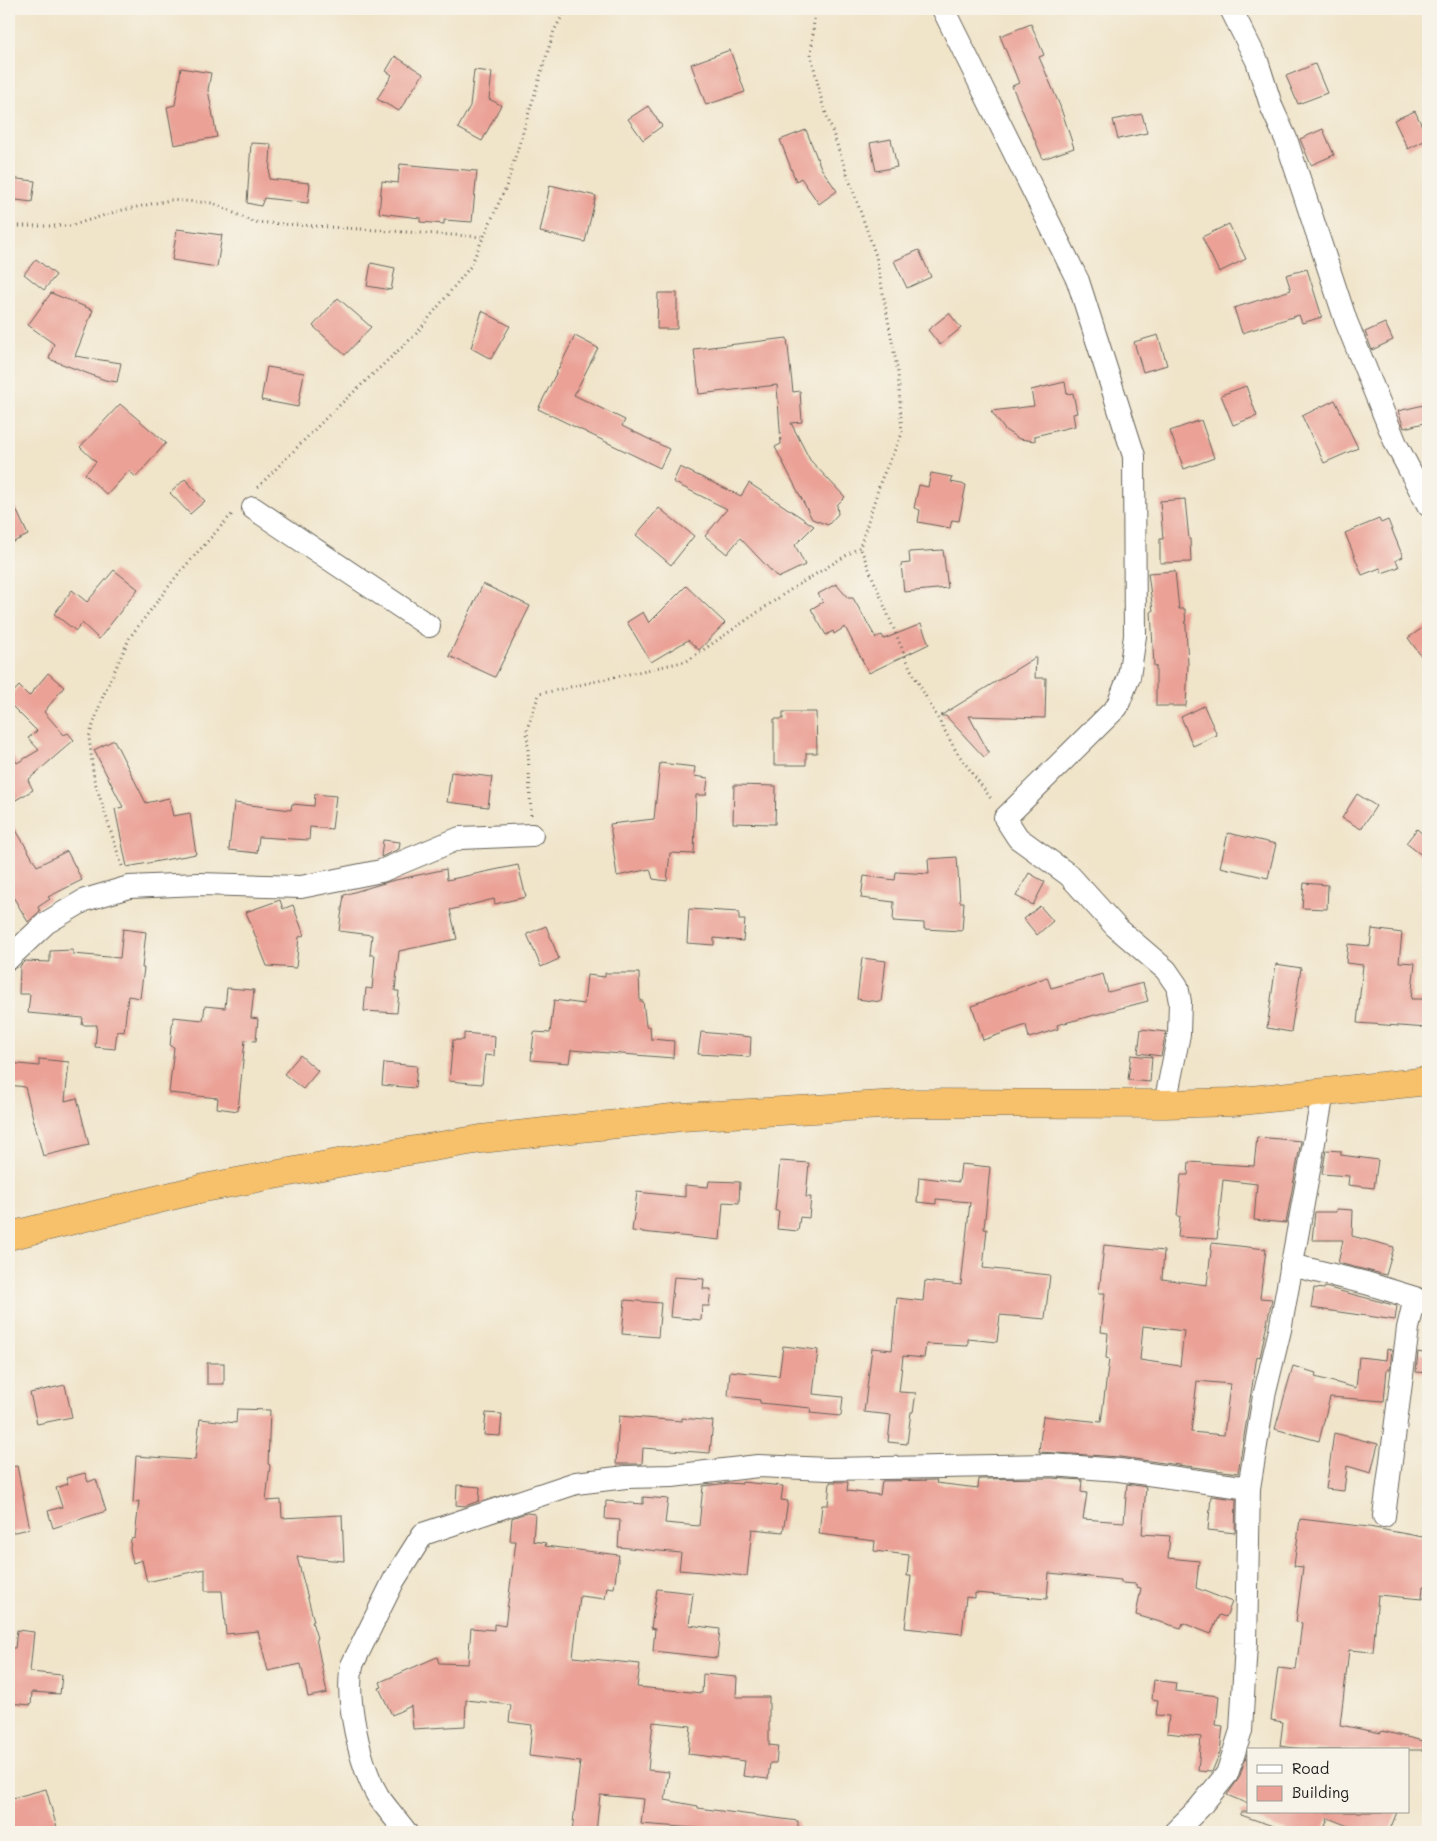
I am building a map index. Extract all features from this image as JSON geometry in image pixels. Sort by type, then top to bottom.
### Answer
[{"type":"highway","points":[[9,1236],[204,1188],[349,1161],[491,1138],[681,1117],[915,1103],[1165,1104],[1232,1102],[1428,1081]]},
{"type":"street","points":[[943,9],[1078,280],[1134,456],[1136,636],[1129,677],[1117,707],[1005,818],[1018,838],[1069,875],[1116,927],[1166,970],[1177,986],[1180,1002],[1179,1034],[1165,1104]]},
{"type":"street","points":[[1231,9],[1257,61],[1272,108],[1286,139],[1346,321],[1396,444],[1428,506]]},
{"type":"street","points":[[248,503],[429,626]]},
{"type":"street","points":[[9,958],[46,923],[85,900],[129,887],[199,884],[301,887],[381,871],[460,838],[532,835]]},
{"type":"street","points":[[1175,1832],[1200,1808],[1227,1774],[1241,1731],[1246,1643],[1249,1488],[1264,1396],[1280,1330],[1323,1093]]},
{"type":"street","points":[[1291,1265],[1366,1283],[1415,1298],[1408,1328],[1384,1516]]},
{"type":"street","points":[[406,1832],[378,1795],[358,1746],[350,1677],[352,1665],[394,1580],[423,1534],[576,1483],[626,1477],[672,1476],[758,1466],[828,1469],[1052,1465],[1119,1470],[1249,1488]]},
{"type":"path","points":[[129,887],[94,779],[89,737],[103,696],[130,637],[179,573],[248,503],[329,414],[416,334],[470,267],[506,187],[554,31],[566,9]]},
{"type":"path","points":[[815,9],[811,56],[822,102],[876,256],[898,373],[902,434],[881,480],[860,546],[910,668],[956,751],[1005,818]]},
{"type":"path","points":[[9,226],[70,226],[118,211],[170,200],[213,203],[253,222],[483,237]]},
{"type":"path","points":[[532,835],[527,729],[539,694],[687,661],[792,588],[860,546]]},
{"type":"building","points":[[1031,24],[1044,55],[1039,57],[1060,106],[1074,148],[1043,159],[1012,86],[1019,83],[1000,36]]},
{"type":"building","points":[[730,50],[745,92],[706,105],[691,64]]},
{"type":"building","points":[[395,56],[423,74],[399,111],[377,99],[392,75],[386,71]]},
{"type":"building","points":[[1315,64],[1327,93],[1298,104],[1286,76]]},
{"type":"building","points":[[181,68],[211,73],[208,90],[217,137],[174,145],[167,107],[175,105]]},
{"type":"building","points":[[474,70],[492,72],[489,99],[501,105],[482,141],[458,128],[470,106]]},
{"type":"building","points":[[648,106],[662,126],[643,140],[628,119]]},
{"type":"building","points":[[1415,111],[1428,139],[1408,149],[1394,120]]},
{"type":"building","points":[[1142,114],[1147,133],[1118,139],[1113,120]]},
{"type":"building","points":[[1323,129],[1334,155],[1311,165],[1300,139]]},
{"type":"building","points":[[806,130],[821,168],[837,191],[819,204],[801,178],[796,181],[780,140]]},
{"type":"building","points":[[891,139],[897,167],[876,171],[870,143]]},
{"type":"building","points":[[251,143],[271,144],[269,179],[310,183],[308,203],[264,198],[261,206],[247,203]]},
{"type":"building","points":[[400,164],[477,171],[472,222],[444,220],[444,224],[420,222],[420,218],[379,213],[382,181],[398,183]]},
{"type":"building","points":[[9,178],[35,181],[32,202],[9,199]]},
{"type":"building","points":[[550,185],[596,196],[585,242],[540,232]]},
{"type":"building","points":[[1229,224],[1246,259],[1219,272],[1202,237]]},
{"type":"building","points":[[177,229],[222,235],[217,267],[172,260]]},
{"type":"building","points":[[919,250],[931,277],[907,288],[894,261]]},
{"type":"building","points":[[36,259],[56,275],[44,290],[24,274]]},
{"type":"building","points":[[371,263],[395,268],[391,290],[367,286]]},
{"type":"building","points":[[1307,269],[1322,317],[1302,323],[1299,315],[1242,333],[1234,308],[1291,290],[1286,275]]},
{"type":"building","points":[[51,293],[93,310],[75,356],[121,363],[117,382],[105,380],[49,359],[54,344],[28,325]]},
{"type":"building","points":[[658,293],[677,293],[677,329],[657,329]]},
{"type":"building","points":[[338,298],[371,327],[345,355],[313,326]]},
{"type":"building","points":[[482,311],[510,326],[491,359],[471,348]]},
{"type":"building","points":[[949,313],[961,328],[940,345],[928,330]]},
{"type":"building","points":[[1385,323],[1393,340],[1372,350],[1365,332]]},
{"type":"building","points":[[1158,335],[1167,365],[1143,372],[1134,342]]},
{"type":"building","points":[[575,336],[598,348],[574,395],[625,420],[622,426],[669,449],[660,468],[538,409]]},
{"type":"building","points":[[787,338],[793,392],[800,391],[802,422],[791,423],[810,460],[845,497],[837,505],[838,514],[828,525],[812,519],[775,447],[781,444],[777,385],[699,394],[694,349]]},
{"type":"building","points":[[267,367],[304,373],[298,407],[261,400]]},
{"type":"building","points":[[1065,382],[1067,394],[1073,393],[1077,413],[1073,414],[1075,426],[1035,436],[1035,441],[1019,439],[1005,430],[991,411],[1034,406],[1031,390]]},
{"type":"building","points":[[1246,386],[1257,416],[1233,425],[1221,395]]},
{"type":"building","points":[[1335,400],[1358,448],[1324,463],[1302,416]]},
{"type":"building","points":[[120,404],[166,443],[136,477],[129,471],[107,495],[85,474],[96,462],[80,447]]},
{"type":"building","points":[[1428,404],[1428,422],[1404,428],[1398,411]]},
{"type":"building","points":[[1201,420],[1214,458],[1184,469],[1170,431]]},
{"type":"building","points":[[680,467],[741,496],[749,483],[814,526],[795,545],[805,565],[778,578],[740,538],[727,554],[705,536],[727,509],[673,482]]},
{"type":"building","points":[[931,473],[952,477],[951,482],[966,485],[959,521],[952,520],[950,528],[918,522],[920,510],[914,508],[919,485],[928,487]]},
{"type":"building","points":[[185,479],[205,501],[190,514],[170,493]]},
{"type":"building","points":[[9,494],[28,535],[9,544]]},
{"type":"building","points":[[1185,499],[1191,562],[1160,563],[1160,539],[1163,539],[1160,501]]},
{"type":"building","points":[[659,508],[694,536],[671,565],[636,535]]},
{"type":"building","points":[[1379,519],[1381,523],[1388,520],[1403,557],[1396,560],[1399,567],[1382,573],[1380,568],[1362,575],[1345,533]]},
{"type":"building","points":[[943,550],[948,588],[904,592],[901,564],[910,563],[909,552]]},
{"type":"building","points":[[114,570],[138,589],[99,639],[82,623],[76,631],[54,614],[72,590],[87,602]]},
{"type":"building","points":[[1175,571],[1179,609],[1185,609],[1188,664],[1186,706],[1156,706],[1156,666],[1154,666],[1151,611],[1153,611],[1148,573]]},
{"type":"building","points":[[483,584],[530,606],[495,677],[449,656]]},
{"type":"building","points":[[836,584],[848,598],[853,598],[876,638],[882,635],[884,639],[921,624],[929,644],[869,673],[845,627],[834,634],[833,631],[826,635],[811,609],[823,602],[818,594]]},
{"type":"building","points":[[686,586],[725,623],[699,650],[688,640],[651,662],[627,622],[643,612],[649,623]]},
{"type":"building","points":[[1428,624],[1428,665],[1408,638]]},
{"type":"building","points":[[1036,657],[1035,678],[1046,678],[1045,718],[969,716],[989,753],[984,757],[946,716],[940,716]]},
{"type":"building","points":[[48,673],[64,687],[44,712],[64,735],[68,733],[74,740],[28,780],[33,790],[9,804],[9,749],[17,763],[39,750],[28,738],[37,731],[9,703],[9,697],[19,686],[29,696]]},
{"type":"building","points":[[1204,706],[1217,735],[1193,746],[1181,717]]},
{"type":"building","points":[[783,712],[816,712],[817,753],[806,753],[806,765],[774,765],[774,719],[783,719]]},
{"type":"building","points":[[114,740],[146,803],[169,798],[173,816],[190,813],[196,854],[127,867],[115,809],[123,807],[94,750]]},
{"type":"building","points":[[660,763],[695,767],[694,776],[708,778],[706,795],[696,795],[694,854],[670,853],[667,881],[653,879],[650,869],[617,876],[610,824],[654,819]]},
{"type":"building","points":[[451,772],[492,777],[488,807],[447,802]]},
{"type":"building","points":[[734,785],[776,786],[775,824],[733,823]]},
{"type":"building","points":[[315,794],[336,796],[332,829],[310,827],[309,840],[259,837],[257,853],[229,850],[234,803],[291,810],[292,804],[314,806]]},
{"type":"building","points":[[1357,794],[1376,806],[1361,829],[1342,818]]},
{"type":"building","points":[[9,818],[37,866],[67,851],[82,880],[48,897],[50,899],[38,907],[40,911],[28,922],[9,890]]},
{"type":"building","points":[[1417,829],[1428,839],[1428,860],[1406,843]]},
{"type":"building","points":[[1228,833],[1276,844],[1268,878],[1220,867]]},
{"type":"building","points":[[383,840],[400,842],[399,849],[381,857]]},
{"type":"building","points":[[957,857],[960,902],[964,902],[962,931],[924,929],[924,923],[893,921],[894,902],[861,898],[864,876],[895,880],[896,872],[929,874],[928,859]]},
{"type":"building","points":[[518,865],[526,897],[495,904],[494,899],[450,910],[457,939],[399,951],[395,991],[399,991],[397,1013],[364,1011],[366,988],[372,989],[375,955],[370,955],[372,935],[339,931],[344,895],[391,881],[446,869],[447,880]]},
{"type":"building","points":[[1029,873],[1045,882],[1033,905],[1016,896]]},
{"type":"building","points":[[1304,883],[1328,885],[1327,909],[1302,908]]},
{"type":"building","points":[[280,900],[283,909],[293,905],[304,935],[299,937],[296,968],[267,966],[246,912]]},
{"type":"building","points":[[1040,906],[1053,921],[1037,935],[1024,919]]},
{"type":"building","points":[[689,909],[739,912],[739,920],[745,920],[743,941],[714,938],[714,945],[687,943]]},
{"type":"building","points":[[546,926],[559,959],[541,967],[527,934]]},
{"type":"building","points":[[123,929],[146,932],[142,968],[144,968],[140,998],[128,996],[124,1032],[117,1031],[115,1049],[95,1047],[97,1025],[82,1025],[83,1018],[28,1013],[30,994],[19,994],[20,966],[25,961],[50,962],[50,951],[73,950],[73,954],[120,958]]},
{"type":"building","points":[[1372,929],[1402,933],[1399,962],[1415,963],[1411,999],[1428,999],[1428,1028],[1357,1023],[1363,965],[1346,963],[1348,944],[1370,946]]},
{"type":"building","points":[[862,958],[886,961],[881,1002],[857,999]]},
{"type":"building","points":[[1276,964],[1301,968],[1291,1032],[1267,1028]]},
{"type":"building","points":[[605,973],[639,973],[640,1001],[643,1001],[646,1026],[650,1027],[651,1039],[674,1041],[673,1058],[571,1050],[569,1063],[531,1060],[534,1032],[550,1033],[554,1000],[584,1004],[587,975],[605,977]]},
{"type":"building","points":[[1103,974],[1108,992],[1143,983],[1148,1001],[1057,1025],[1058,1029],[1029,1038],[1026,1025],[983,1040],[972,1006],[1047,977],[1051,988]]},
{"type":"building","points":[[227,988],[254,990],[251,1018],[258,1019],[256,1041],[245,1040],[238,1111],[217,1108],[218,1098],[169,1093],[174,1047],[170,1046],[173,1017],[203,1020],[205,1006],[225,1008]]},
{"type":"building","points":[[1141,1029],[1166,1032],[1161,1056],[1138,1053]]},
{"type":"building","points":[[701,1032],[751,1037],[750,1057],[698,1054]]},
{"type":"building","points":[[464,1033],[495,1036],[494,1056],[485,1055],[482,1084],[449,1081],[453,1040],[464,1040]]},
{"type":"building","points":[[300,1055],[318,1071],[303,1089],[284,1074]]},
{"type":"building","points":[[1131,1055],[1152,1057],[1150,1082],[1128,1080]]},
{"type":"building","points":[[39,1059],[69,1062],[65,1101],[77,1098],[89,1145],[43,1156],[25,1087],[9,1085],[9,1063],[39,1066]]},
{"type":"building","points":[[384,1063],[417,1066],[415,1088],[382,1085]]},
{"type":"building","points":[[1257,1137],[1301,1141],[1286,1223],[1254,1220],[1257,1184],[1223,1180],[1217,1239],[1178,1237],[1180,1216],[1177,1216],[1181,1175],[1188,1175],[1189,1162],[1254,1166]]},
{"type":"building","points":[[1326,1150],[1341,1151],[1341,1155],[1378,1160],[1374,1188],[1348,1185],[1349,1176],[1322,1174]]},
{"type":"building","points":[[780,1161],[809,1163],[806,1197],[811,1197],[809,1218],[800,1217],[798,1231],[777,1229],[779,1211],[775,1211]]},
{"type":"building","points":[[961,1164],[990,1167],[984,1229],[987,1229],[983,1268],[1050,1275],[1045,1319],[1000,1315],[997,1342],[968,1339],[968,1346],[926,1344],[924,1358],[903,1356],[899,1392],[916,1393],[913,1412],[911,1412],[907,1444],[888,1442],[891,1415],[864,1412],[872,1348],[892,1350],[897,1298],[923,1301],[925,1281],[961,1285],[970,1202],[936,1199],[936,1204],[917,1202],[919,1177],[959,1182]]},
{"type":"building","points":[[709,1181],[740,1182],[739,1203],[723,1202],[720,1240],[632,1231],[637,1192],[685,1197],[685,1185],[708,1187]]},
{"type":"building","points":[[1336,1209],[1353,1210],[1352,1236],[1394,1247],[1386,1275],[1338,1263],[1343,1240],[1312,1240],[1315,1212],[1336,1212]]},
{"type":"building","points":[[1212,1243],[1266,1249],[1260,1298],[1272,1299],[1260,1357],[1257,1356],[1238,1473],[1120,1457],[1039,1452],[1043,1416],[1101,1422],[1109,1359],[1106,1358],[1108,1333],[1101,1332],[1105,1293],[1099,1293],[1104,1245],[1164,1251],[1162,1279],[1207,1285]],"holes":[[[1143,1326],[1184,1331],[1180,1366],[1140,1360]],[[1197,1381],[1230,1384],[1224,1435],[1191,1432]]]},
{"type":"building","points":[[674,1277],[704,1279],[703,1289],[711,1289],[709,1306],[702,1306],[701,1320],[670,1317]]},
{"type":"building","points":[[1325,1287],[1397,1306],[1395,1320],[1311,1308],[1314,1288],[1324,1289]]},
{"type":"building","points":[[625,1300],[661,1303],[658,1337],[622,1334]]},
{"type":"building","points":[[783,1346],[818,1350],[813,1394],[843,1397],[841,1416],[810,1413],[811,1408],[760,1403],[760,1400],[728,1396],[730,1371],[779,1376]]},
{"type":"building","points":[[1387,1349],[1392,1350],[1390,1369],[1387,1369],[1384,1401],[1330,1397],[1319,1441],[1275,1429],[1293,1366],[1316,1373],[1315,1377],[1356,1388],[1359,1357],[1386,1360]]},
{"type":"building","points":[[1418,1352],[1428,1354],[1428,1373],[1416,1372]]},
{"type":"building","points":[[207,1363],[224,1363],[224,1384],[207,1384]]},
{"type":"building","points":[[65,1385],[72,1417],[37,1424],[30,1393]]},
{"type":"building","points":[[237,1409],[270,1410],[268,1464],[270,1465],[266,1501],[281,1500],[282,1518],[342,1515],[344,1561],[297,1557],[314,1621],[312,1622],[317,1638],[327,1693],[308,1697],[301,1664],[268,1671],[258,1631],[226,1634],[222,1591],[205,1591],[205,1569],[147,1582],[142,1560],[133,1563],[130,1549],[131,1539],[135,1538],[139,1501],[133,1503],[136,1456],[195,1460],[200,1419],[236,1423]]},
{"type":"building","points":[[486,1413],[502,1414],[500,1436],[484,1435]]},
{"type":"building","points":[[619,1416],[682,1421],[682,1418],[713,1421],[710,1453],[643,1448],[642,1464],[616,1464]]},
{"type":"building","points":[[1334,1433],[1378,1444],[1371,1473],[1347,1466],[1344,1491],[1326,1489]]},
{"type":"building","points":[[17,1466],[30,1529],[9,1533],[9,1467]]},
{"type":"building","points":[[85,1473],[88,1482],[96,1479],[106,1511],[53,1528],[48,1511],[62,1507],[56,1488],[68,1484],[66,1478]]},
{"type":"building","points":[[1052,1478],[1082,1480],[1081,1492],[1087,1493],[1083,1519],[1124,1522],[1127,1484],[1146,1487],[1142,1534],[1170,1536],[1168,1558],[1199,1561],[1196,1588],[1232,1602],[1226,1617],[1219,1615],[1211,1634],[1183,1623],[1181,1628],[1136,1615],[1141,1588],[1136,1587],[1136,1584],[1121,1583],[1121,1580],[1049,1573],[1047,1599],[975,1593],[975,1598],[966,1597],[962,1634],[905,1628],[911,1576],[907,1576],[909,1555],[874,1551],[875,1541],[819,1534],[822,1505],[828,1505],[830,1482],[848,1482],[847,1491],[880,1495],[882,1481],[937,1480],[936,1483],[978,1488],[979,1479]]},
{"type":"building","points":[[742,1482],[783,1486],[781,1500],[788,1501],[783,1532],[752,1529],[747,1576],[679,1570],[681,1553],[618,1547],[620,1520],[605,1519],[606,1501],[643,1504],[643,1497],[668,1499],[665,1523],[699,1526],[703,1486],[728,1483],[742,1484]]},
{"type":"building","points":[[457,1485],[480,1487],[479,1501],[465,1506],[456,1505]]},
{"type":"building","points":[[1211,1496],[1236,1499],[1235,1533],[1208,1530]]},
{"type":"building","points":[[526,1513],[535,1514],[533,1541],[546,1543],[545,1546],[619,1555],[614,1588],[607,1587],[605,1599],[580,1596],[573,1657],[640,1664],[637,1687],[702,1693],[703,1674],[737,1677],[736,1697],[769,1697],[769,1745],[778,1746],[776,1763],[770,1763],[768,1779],[743,1776],[745,1761],[688,1754],[691,1726],[653,1722],[648,1770],[669,1772],[665,1800],[698,1806],[698,1808],[798,1821],[798,1832],[706,1832],[707,1829],[641,1824],[644,1799],[600,1795],[596,1832],[572,1832],[580,1762],[529,1756],[532,1725],[509,1722],[511,1705],[466,1700],[465,1726],[413,1729],[411,1706],[392,1715],[379,1688],[382,1687],[380,1682],[437,1657],[439,1663],[468,1664],[471,1628],[494,1630],[494,1624],[505,1626],[516,1541],[510,1541],[512,1518]]},
{"type":"building","points":[[1300,1519],[1369,1527],[1428,1538],[1428,1587],[1423,1586],[1422,1599],[1378,1595],[1373,1652],[1349,1650],[1340,1725],[1381,1733],[1382,1731],[1423,1741],[1428,1743],[1428,1750],[1410,1750],[1410,1748],[1294,1748],[1280,1746],[1283,1722],[1271,1720],[1278,1668],[1296,1670],[1302,1623],[1296,1622],[1303,1567],[1294,1566]]},
{"type":"building","points":[[657,1589],[693,1593],[689,1625],[720,1629],[717,1658],[653,1651],[655,1629],[651,1628]]},
{"type":"building","points":[[17,1630],[34,1632],[30,1672],[62,1675],[60,1694],[32,1692],[31,1705],[9,1703],[9,1648],[15,1648]]},
{"type":"building","points":[[1154,1680],[1176,1683],[1175,1691],[1219,1696],[1216,1725],[1223,1726],[1220,1752],[1212,1772],[1198,1771],[1201,1737],[1167,1733],[1169,1716],[1156,1715],[1158,1700],[1152,1699]]},
{"type":"building","points":[[1247,1754],[1247,1804],[1227,1795],[1239,1778]]},
{"type":"building","points":[[46,1789],[57,1828],[42,1832],[9,1832],[9,1799]]},
{"type":"building","points":[[1241,1812],[1247,1812],[1247,1814],[1396,1814],[1389,1832],[1363,1832],[1328,1818],[1323,1832],[1290,1832],[1241,1815]]}]
